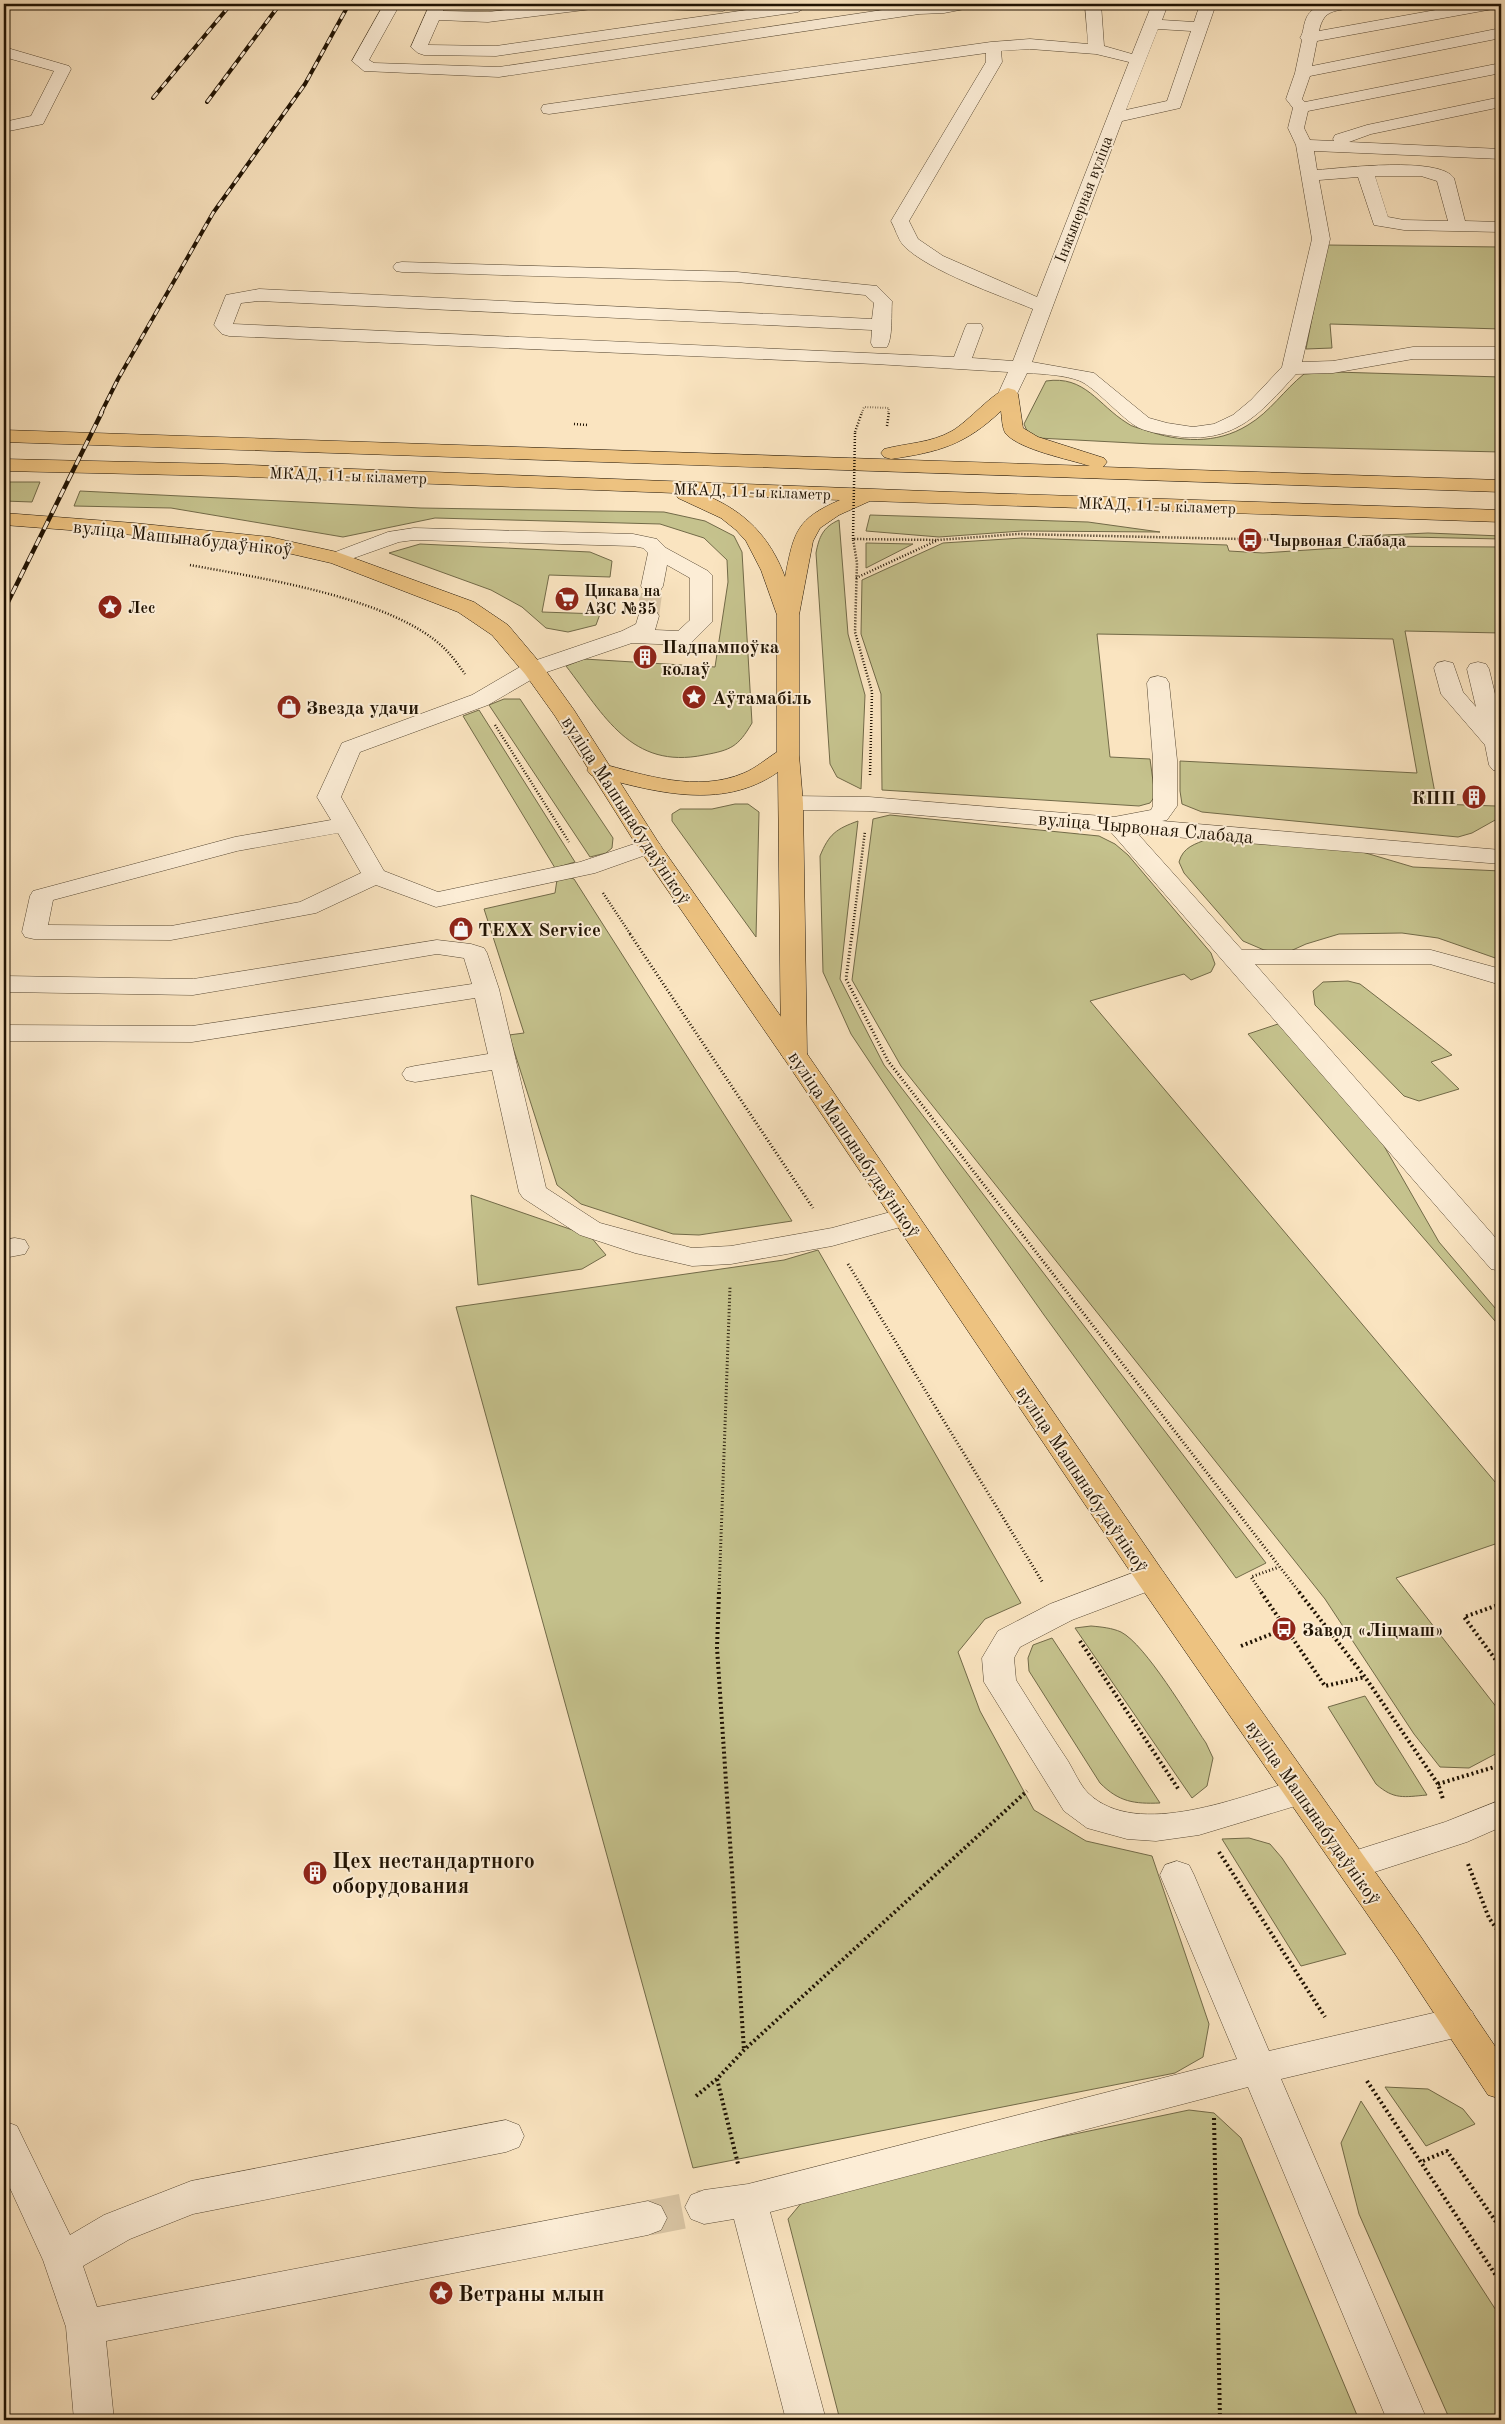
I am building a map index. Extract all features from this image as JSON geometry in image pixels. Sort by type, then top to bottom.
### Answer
[{"type":"main road","points":[[831,463],[941,445],[968,431],[1008,394]]},
{"type":"main road","points":[[1008,394],[1014,431],[1031,441],[1066,454],[1137,473]]},
{"type":"main road","name":"МКАД, 11-ы кіламетр","points":[[4,436],[1501,486]]},
{"type":"main road","name":"МКАД, 11-ы кіламетр","points":[[4,465],[224,470],[666,488],[1501,516]]},
{"type":"main road","points":[[666,488],[708,502],[740,521],[758,540],[769,560],[788,615]]},
{"type":"main road","points":[[794,1054],[788,755],[788,615],[803,541],[812,524],[853,500],[872,495]]},
{"type":"main road","name":"вуліца Машынабудаўнікоў","points":[[4,520],[134,529],[270,543],[337,558],[466,607],[500,630],[533,669],[566,715],[599,770],[649,846],[794,1054],[1151,1578],[1353,1865],[1501,2084]]},
{"type":"main road","points":[[599,770],[676,788],[712,789],[752,778],[788,755]]},
{"type":"street","points":[[392,4],[360,61],[370,68],[499,72],[914,10],[969,4]]},
{"type":"street","points":[[592,4],[488,17],[435,9],[419,47],[424,50],[496,51],[798,7]]},
{"type":"street","points":[[652,4],[914,10]]},
{"type":"street","points":[[1093,4],[1096,49]]},
{"type":"street","name":"Інжынерная вуліца","points":[[1008,394],[1021,367],[1042,306],[1160,4]]},
{"type":"street","points":[[1301,108],[1294,99],[1303,73],[1308,38],[1314,18],[1320,11],[1350,4]]},
{"type":"street","points":[[1308,38],[1493,4]]},
{"type":"street","points":[[639,15],[708,5]]},
{"type":"street","points":[[1114,118],[1174,104],[1198,27],[1201,5]]},
{"type":"street","points":[[1153,24],[1198,27]]},
{"type":"street","points":[[377,31],[444,33]]},
{"type":"street","points":[[1303,73],[1501,33]]},
{"type":"street","points":[[549,109],[991,47],[1030,44],[1096,49],[1138,60]]},
{"type":"street","points":[[991,47],[995,55],[994,62],[900,221],[910,242],[938,260],[976,279],[1042,306]]},
{"type":"street","points":[[4,52],[63,69],[37,120],[4,127]]},
{"type":"street","points":[[1301,108],[1501,68]]},
{"type":"street","points":[[1332,146],[1345,136],[1367,130],[1501,102]]},
{"type":"street","points":[[883,325],[259,295],[233,299],[223,325],[230,330],[239,331],[875,358],[1021,367],[1067,372],[1087,377],[1142,422],[1165,429],[1193,434],[1219,429],[1240,419],[1258,404],[1291,368],[1321,239],[1304,145],[1296,128],[1301,108]]},
{"type":"street","points":[[1446,151],[1501,139]]},
{"type":"street","points":[[1304,145],[1501,154]]},
{"type":"street","points":[[1310,176],[1409,170],[1440,173],[1445,178],[1458,226]]},
{"type":"street","points":[[1364,173],[1380,221],[1391,224],[1501,227]]},
{"type":"street","points":[[402,267],[737,277],[870,290],[883,300],[882,338],[875,358]]},
{"type":"street","points":[[961,363],[974,328]]},
{"type":"street","points":[[1291,368],[1333,367],[1413,353],[1501,353]]},
{"type":"street","points":[[337,558],[395,536],[414,534],[633,540],[650,543],[659,552],[701,575],[701,622],[684,638],[630,636]]},
{"type":"street","points":[[652,586],[659,552]]},
{"type":"street","points":[[648,616],[646,627],[630,636],[533,669],[480,700],[350,748],[329,797],[375,876],[436,900],[586,868],[649,846]]},
{"type":"street","points":[[1496,743],[1452,694],[1476,673],[1496,743],[1501,765]]},
{"type":"street","points":[[1158,683],[1165,760],[1165,806],[1159,815],[1116,824],[1235,957],[1245,972],[1501,1262]]},
{"type":"street","name":"вуліца Чырвоная Слабада","points":[[790,802],[869,804],[1501,857]]},
{"type":"street","points":[[345,824],[236,844],[42,896],[34,932],[171,933],[307,908],[375,876]]},
{"type":"street","points":[[4,984],[193,987],[437,947],[462,948],[475,953],[486,989],[533,1192],[590,1229],[645,1246],[692,1257],[731,1255],[832,1237],[905,1217]]},
{"type":"street","points":[[1235,957],[1431,957],[1501,977]]},
{"type":"street","points":[[4,1033],[192,1034],[486,989]]},
{"type":"street","points":[[415,1074],[502,1060]]},
{"type":"street","points":[[1151,1578],[1061,1612],[1010,1639],[998,1658],[1000,1682],[1076,1802],[1099,1819],[1127,1826],[1156,1828],[1199,1822],[1300,1792]]},
{"type":"street","points":[[1353,1865],[1455,1832],[1501,1813]]},
{"type":"street","points":[[1177,1875],[1407,2420]]},
{"type":"street","points":[[704,2207],[748,2201],[1209,2081],[1459,2022]]},
{"type":"street","points":[[62,2259],[117,2227],[191,2198],[506,2136]]},
{"type":"street","points":[[4,2137],[62,2259],[85,2327],[94,2420]]},
{"type":"street","points":[[748,2201],[806,2420]]},
{"type":"street","points":[[85,2327],[648,2218]]},
{"type":"path","points":[[887,427],[889,408],[864,407],[855,432],[853,539],[857,563],[855,632],[872,692],[869,804],[846,979],[888,1061],[1365,1677],[1438,1784],[1489,1918],[1501,1935]]},
{"type":"path","points":[[853,539],[938,540],[1018,534],[1302,542],[1338,540]]},
{"type":"path","points":[[856,578],[938,540]]},
{"type":"path","points":[[184,564],[250,576],[363,605],[427,635],[459,663],[480,700],[586,868],[832,1237],[1061,1612],[1346,2050],[1422,2161],[1501,2283]]},
{"type":"path","points":[[731,1255],[717,1648],[744,2050]]},
{"type":"path","points":[[1279,1567],[1251,1577],[1284,1629],[1324,1686],[1365,1677]]},
{"type":"path","points":[[1501,1604],[1464,1617],[1501,1666]]},
{"type":"path","points":[[1208,1658],[1284,1629]]},
{"type":"path","points":[[1438,1784],[1501,1765]]},
{"type":"path","points":[[696,2096],[717,2079],[744,2050],[1054,1766]]},
{"type":"path","points":[[717,2079],[748,2201]]},
{"type":"path","points":[[1209,2081],[1214,2113],[1220,2420]]},
{"type":"path","points":[[1422,2161],[1448,2151],[1501,2229]]},
{"type":"shaded area","points":[[1326,245],[1501,247],[1501,329],[1330,324],[1332,348],[1306,349]]},
{"type":"shaded area","points":[[1335,372],[1501,377],[1501,452],[1152,444],[1038,438],[1027,431],[1024,424],[1046,381],[1059,380],[1071,382],[1081,387],[1117,416],[1133,426],[1171,437],[1197,440],[1210,439],[1236,431],[1256,420],[1304,374]]},
{"type":"shaded area","points":[[4,482],[40,482],[32,502],[4,501]]},
{"type":"shaded area","points":[[80,491],[421,508],[664,512],[705,521],[734,536],[742,552],[752,723],[738,742],[721,751],[704,755],[679,757],[657,754],[638,746],[607,720],[566,666],[584,659],[715,667],[728,582],[727,560],[704,538],[660,524],[435,518],[343,537],[171,508],[74,506]]},
{"type":"shaded area","points":[[870,515],[1088,522],[1160,532],[1022,531],[939,537],[866,531]]},
{"type":"shaded area","points":[[839,520],[848,634],[865,695],[861,789],[837,777],[830,764],[816,553],[825,529]]},
{"type":"shaded area","points":[[1428,533],[1501,536],[1501,539],[1362,536]]},
{"type":"shaded area","points":[[1022,538],[1227,545],[1229,551],[1263,553],[1367,546],[1501,547],[1501,633],[1405,631],[1437,804],[1496,806],[1497,819],[1472,833],[1458,837],[1202,812],[1182,804],[1180,761],[1417,773],[1393,639],[1097,634],[1110,757],[1150,759],[1155,796],[1150,803],[1139,806],[882,790],[881,694],[861,634],[862,580],[943,543]]},
{"type":"shaded area","points":[[866,543],[913,544],[866,568]]},
{"type":"shaded area","points":[[420,544],[590,552],[612,561],[610,577],[549,575],[542,612],[600,614],[596,625],[568,632],[546,628],[522,607],[491,590],[389,553]]},
{"type":"shaded area","points":[[504,699],[520,699],[613,838],[612,848],[606,853],[590,857],[489,705]]},
{"type":"shaded area","points":[[479,710],[575,862],[555,868],[463,716]]},
{"type":"shaded area","points":[[735,804],[748,804],[759,812],[756,937],[672,821],[672,814],[680,809],[712,809]]},
{"type":"shaded area","points":[[890,815],[1099,836],[1115,844],[1128,855],[1211,953],[1215,964],[1211,972],[1191,980],[1184,974],[1090,1001],[1501,1489],[1501,1542],[1396,1578],[1501,1713],[1501,1751],[1469,1768],[1440,1767],[1414,1734],[1325,1599],[901,1066],[852,980],[873,819]]},
{"type":"shaded area","points":[[858,821],[840,979],[884,1065],[1266,1563],[1236,1578],[1044,1315],[941,1169],[851,1034],[823,972],[820,856],[834,833]]},
{"type":"shaded area","points":[[1208,839],[1359,851],[1413,867],[1501,871],[1501,960],[1438,938],[1402,933],[1339,934],[1306,944],[1286,953],[1264,950],[1243,941],[1184,873],[1179,862],[1183,853],[1190,847]]},
{"type":"shaded area","points":[[558,873],[574,879],[792,1221],[699,1235],[673,1234],[581,1204],[557,1185],[509,1035],[524,1033],[484,909],[555,893]]},
{"type":"shaded area","points":[[1348,981],[1360,984],[1452,1055],[1431,1062],[1459,1089],[1419,1101],[1404,1096],[1315,1005],[1313,991],[1323,982]]},
{"type":"shaded area","points":[[1281,1023],[1376,1132],[1439,1242],[1501,1315],[1501,1328],[1248,1034]]},
{"type":"shaded area","points":[[471,1195],[590,1236],[606,1255],[582,1269],[478,1285]]},
{"type":"shaded area","points":[[818,1250],[1021,1603],[985,1619],[958,1652],[980,1711],[1034,1810],[1086,1841],[1152,1856],[1209,2024],[1203,2057],[1175,2073],[693,2168],[456,1307],[784,1260]]},
{"type":"shaded area","points":[[1091,1626],[1118,1631],[1131,1639],[1154,1666],[1206,1743],[1213,1758],[1207,1786],[1192,1798],[1075,1628]]},
{"type":"shaded area","points":[[1052,1638],[1160,1803],[1142,1803],[1120,1798],[1100,1783],[1029,1671],[1028,1658],[1033,1645]]},
{"type":"shaded area","points":[[1365,1696],[1427,1795],[1406,1797],[1394,1795],[1376,1784],[1328,1707]]},
{"type":"shaded area","points":[[1249,1838],[1270,1844],[1282,1858],[1346,1954],[1301,1966],[1222,1839]]},
{"type":"shaded area","points":[[1385,2087],[1428,2089],[1463,2109],[1475,2124],[1426,2146]]},
{"type":"shaded area","points":[[1361,2101],[1501,2318],[1501,2420],[1450,2420],[1359,2214],[1341,2143]]},
{"type":"shaded area","points":[[1189,2110],[1214,2113],[1241,2138],[1359,2420],[840,2420],[788,2219],[813,2189]]},
{"type":"tunnel","points":[[648,616],[652,586]]},
{"type":"tunnel","points":[[648,2218],[704,2207]]},
{"type":"railway","points":[[153,98],[231,4]]},
{"type":"railway","points":[[207,102],[280,4]]},
{"type":"railway","points":[[101,413],[118,379],[213,213],[305,84],[349,4]]},
{"type":"railway","points":[[4,610],[102,412]]},
{"type":"place","name":"Чырвоная Слабада","points":[[1250,540]]},
{"type":"place","name":"Цикава на АЗС №35","points":[[567,599]]},
{"type":"place","name":"Лес","points":[[110,607]]},
{"type":"place","name":"Падпампоўка колаў","points":[[645,657]]},
{"type":"place","name":"Аўтамабіль","points":[[694,697]]},
{"type":"place","name":"Звезда удачи","points":[[289,707]]},
{"type":"place","name":"КПП","points":[[1474,797]]},
{"type":"place","name":"TEXX Service","points":[[461,929]]},
{"type":"place","name":"Завод «Ліцмаш»","points":[[1284,1629]]},
{"type":"place","name":"Цех нестандартного оборудования","points":[[315,1873]]},
{"type":"place","name":"Ветраны млын","points":[[441,2293]]}]
